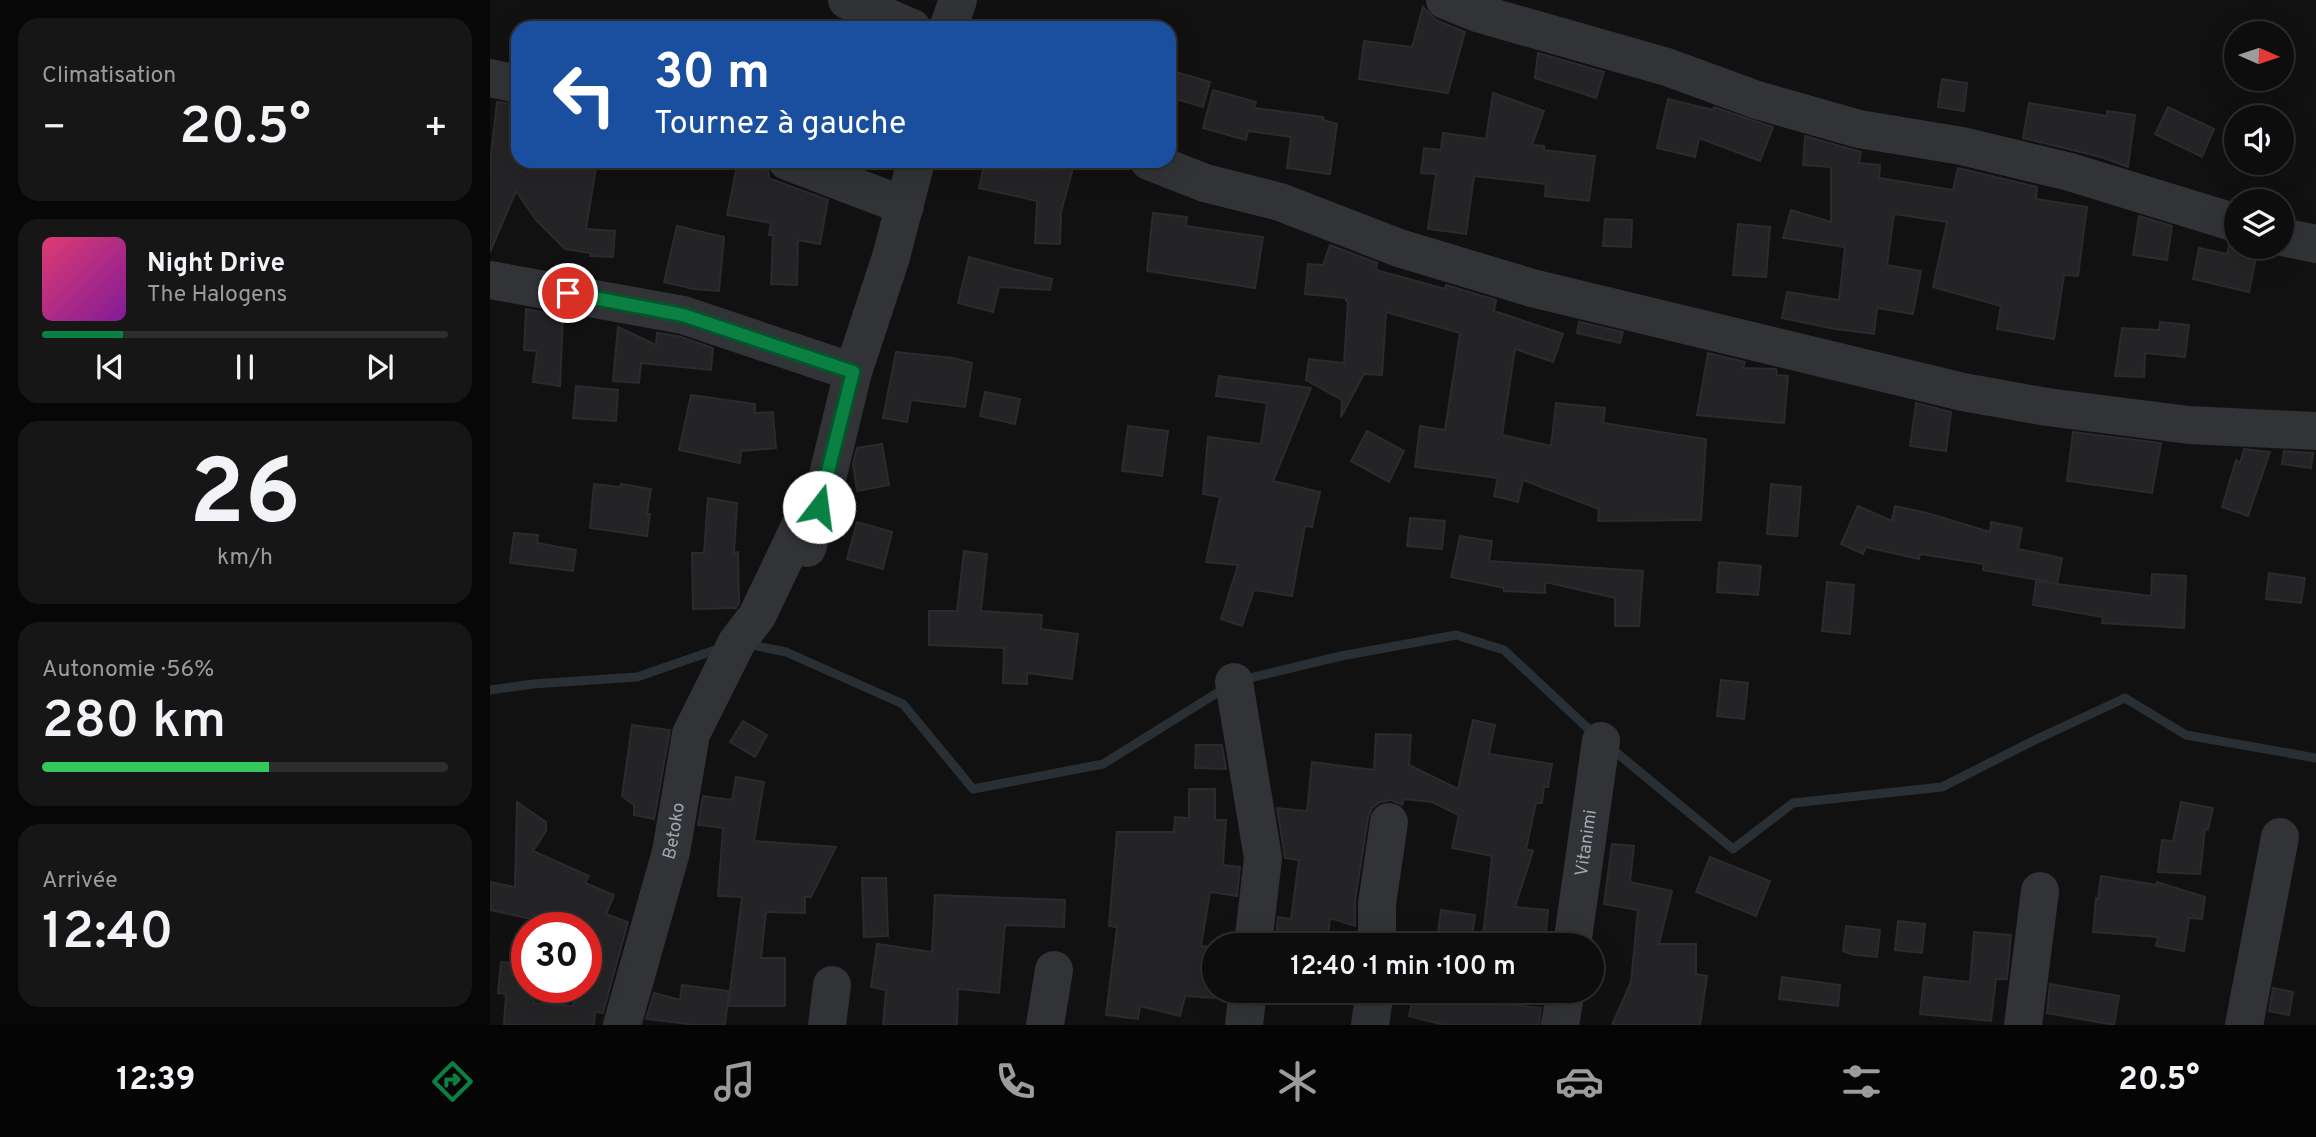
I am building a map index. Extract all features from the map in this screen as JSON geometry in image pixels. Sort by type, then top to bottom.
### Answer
[{"type":"street","points":[[847,0],[896,21]]},
{"type":"street","points":[[950,21],[958,0]]},
{"type":"street","points":[[1445,0],[1477,13],[1667,67],[1757,100],[1859,129],[1962,146],[2070,172],[2224,219]]},
{"type":"street","points":[[490,78],[511,82]]},
{"type":"street","points":[[806,168],[905,205]]},
{"type":"street","points":[[490,280],[683,315],[853,372],[891,257],[914,168]]},
{"type":"street","points":[[1167,168],[1205,183],[1280,202],[1399,248],[1532,288],[1963,392],[2047,407],[2189,425],[2316,431]]},
{"type":"street","points":[[2294,239],[2316,244]]},
{"type":"street","name":"Betoko","points":[[622,1025],[671,852],[691,734],[741,638],[757,616],[802,522],[807,548],[853,372]]},
{"type":"street","points":[[1234,682],[1263,858],[1254,933]]},
{"type":"street","name":"Vitanimi","points":[[1574,933],[1601,741]]},
{"type":"street","points":[[1377,933],[1377,904],[1389,822]]},
{"type":"street","points":[[2244,1025],[2280,837]]},
{"type":"street","points":[[2024,1025],[2040,891]]},
{"type":"street","points":[[1045,1025],[1054,970]]},
{"type":"street","points":[[827,1025],[832,985]]},
{"type":"street","points":[[1244,1025],[1247,1003]]},
{"type":"street","points":[[1370,1025],[1374,1003]]},
{"type":"street","points":[[1560,1025],[1564,1003]]},
{"type":"building","points":[[1423,7],[1436,20],[1465,32],[1448,93],[1359,79],[1364,41],[1412,47]]},
{"type":"building","points":[[1538,53],[1604,72],[1596,98],[1535,78]]},
{"type":"building","points":[[1176,72],[1210,82],[1203,107],[1176,99]]},
{"type":"building","points":[[1942,79],[1967,83],[1964,111],[1938,107]]},
{"type":"building","points":[[1213,90],[1256,102],[1254,108],[1323,117],[1323,120],[1337,124],[1330,174],[1287,168],[1291,137],[1248,131],[1246,140],[1203,128]]},
{"type":"building","points":[[1493,93],[1544,111],[1532,145],[1544,146],[1544,150],[1595,156],[1589,201],[1545,196],[1546,184],[1474,176],[1466,234],[1428,229],[1436,174],[1421,173],[1424,148],[1441,150],[1443,133],[1486,139]]},
{"type":"building","points":[[1668,99],[1713,110],[1714,107],[1773,127],[1760,161],[1699,138],[1695,157],[1657,148]]},
{"type":"building","points":[[497,102],[511,104],[511,168],[596,168],[586,229],[615,231],[613,257],[590,256],[590,253],[565,249],[536,220],[516,191],[490,252],[490,164]]},
{"type":"building","points":[[2029,103],[2107,116],[2107,111],[2135,115],[2128,167],[2101,157],[2023,138]]},
{"type":"building","points":[[2168,107],[2214,129],[2202,157],[2155,134]]},
{"type":"building","points":[[1805,136],[1861,152],[1859,163],[1880,165],[1879,178],[1953,190],[1958,168],[2037,187],[2036,199],[2087,207],[2078,276],[2064,275],[2054,339],[1997,329],[2001,306],[1933,287],[1947,222],[1894,214],[1887,265],[1921,271],[1913,314],[1877,308],[1874,334],[1782,318],[1787,292],[1839,300],[1845,247],[1783,238],[1791,210],[1831,222],[1831,167],[1803,165]]},
{"type":"building","points":[[737,168],[768,168],[768,178],[828,200],[820,244],[798,240],[797,285],[771,284],[771,223],[727,215]]},
{"type":"building","points":[[983,168],[1033,168],[1046,171],[1047,168],[1073,168],[1061,212],[1060,244],[1035,243],[1037,201],[979,188]]},
{"type":"building","points":[[1153,213],[1187,217],[1186,226],[1263,237],[1255,288],[1147,271]]},
{"type":"building","points":[[2139,216],[2172,226],[2167,260],[2133,255]]},
{"type":"building","points":[[1605,219],[1632,220],[1631,247],[1603,246]]},
{"type":"building","points":[[1738,224],[1770,227],[1766,277],[1733,275]]},
{"type":"building","points":[[677,226],[724,237],[719,291],[664,282]]},
{"type":"building","points":[[1330,245],[1377,263],[1376,270],[1445,289],[1446,285],[1496,300],[1494,311],[1563,334],[1553,362],[1515,349],[1502,435],[1551,446],[1556,403],[1605,408],[1603,423],[1706,439],[1701,520],[1598,521],[1599,509],[1523,480],[1518,502],[1494,496],[1498,478],[1415,467],[1420,426],[1445,430],[1460,333],[1386,312],[1382,375],[1364,374],[1341,417],[1342,400],[1306,380],[1309,359],[1344,363],[1348,302],[1346,298],[1305,294],[1308,264],[1323,265]]},
{"type":"building","points":[[2199,248],[2224,253],[2224,259],[2256,259],[2249,292],[2193,279]]},
{"type":"building","points":[[969,257],[1052,279],[1050,290],[999,287],[993,312],[958,303]]},
{"type":"building","points":[[526,309],[563,316],[560,386],[533,382],[537,351],[524,350]]},
{"type":"building","points":[[1579,322],[1623,332],[1620,343],[1577,333]]},
{"type":"building","points":[[2160,322],[2189,325],[2185,357],[2145,353],[2144,377],[2115,376],[2122,328],[2159,330]]},
{"type":"building","points":[[618,327],[656,345],[657,333],[678,336],[713,348],[711,370],[641,363],[639,383],[613,381]]},
{"type":"building","points":[[896,352],[953,358],[972,363],[965,407],[911,400],[907,422],[883,418]]},
{"type":"building","points":[[1708,353],[1745,362],[1743,368],[1776,369],[1777,375],[1788,376],[1784,423],[1697,415]]},
{"type":"building","points":[[1219,376],[1311,388],[1273,481],[1320,492],[1312,527],[1305,526],[1292,596],[1254,590],[1242,626],[1221,619],[1238,565],[1206,562],[1220,497],[1203,494],[1208,437],[1261,444],[1267,403],[1216,396]]},
{"type":"building","points":[[576,386],[618,390],[616,421],[573,418]]},
{"type":"building","points":[[985,392],[1020,399],[1015,424],[980,416]]},
{"type":"building","points":[[691,395],[755,404],[755,413],[773,412],[776,448],[741,451],[740,463],[679,450]]},
{"type":"building","points":[[1916,403],[1951,412],[1946,451],[1910,446]]},
{"type":"building","points":[[1128,426],[1168,431],[1162,476],[1122,471]]},
{"type":"building","points":[[1367,431],[1404,451],[1389,482],[1351,461]]},
{"type":"building","points":[[2073,432],[2161,443],[2152,493],[2067,481]]},
{"type":"building","points":[[882,444],[889,485],[857,491],[853,464],[857,448]]},
{"type":"building","points":[[2244,449],[2270,452],[2248,516],[2222,507],[2236,460],[2240,463]]},
{"type":"building","points":[[2284,451],[2313,453],[2311,468],[2282,464]]},
{"type":"building","points":[[594,484],[620,487],[621,484],[651,489],[647,536],[590,528]]},
{"type":"building","points":[[1771,484],[1801,487],[1797,536],[1767,534]]},
{"type":"building","points":[[708,498],[737,503],[734,553],[738,552],[739,603],[736,608],[693,609],[692,553],[704,553]]},
{"type":"building","points":[[1858,506],[1892,521],[1895,506],[1990,532],[1991,522],[2022,528],[2018,549],[2062,558],[2057,584],[2151,596],[2152,574],[2186,576],[2184,628],[2102,623],[2103,617],[2033,605],[2036,581],[2055,583],[1983,570],[1984,564],[1920,554],[1919,559],[1866,547],[1863,554],[1841,544]]},
{"type":"building","points":[[1410,518],[1445,521],[1442,549],[1407,546]]},
{"type":"building","points":[[857,522],[892,532],[883,569],[847,559]]},
{"type":"building","points":[[514,533],[538,535],[537,543],[576,550],[573,571],[510,563]]},
{"type":"building","points":[[1460,536],[1492,541],[1489,561],[1643,571],[1639,626],[1615,626],[1615,598],[1545,582],[1545,593],[1504,591],[1504,588],[1451,577]]},
{"type":"building","points":[[964,551],[987,554],[981,611],[1042,615],[1041,629],[1078,634],[1072,679],[1027,673],[1027,684],[1003,683],[1004,648],[929,645],[929,611],[957,611]]},
{"type":"building","points":[[1719,562],[1761,566],[1758,595],[1717,592]]},
{"type":"building","points":[[2269,573],[2305,578],[2301,603],[2266,599]]},
{"type":"building","points":[[1827,582],[1854,585],[1850,634],[1822,631]]},
{"type":"building","points":[[1721,680],[1748,683],[1744,719],[1717,716]]},
{"type":"building","points":[[1473,720],[1495,725],[1489,754],[1552,764],[1542,803],[1536,803],[1526,849],[1533,851],[1515,907],[1548,910],[1546,933],[1483,933],[1492,856],[1452,848],[1459,815],[1432,802],[1404,799],[1402,805],[1391,800],[1380,802],[1372,808],[1368,818],[1355,901],[1355,926],[1330,918],[1328,933],[1276,933],[1278,917],[1291,919],[1299,860],[1285,858],[1277,808],[1307,811],[1312,762],[1374,770],[1376,734],[1411,735],[1409,765],[1458,789]]},
{"type":"building","points":[[743,721],[767,735],[755,757],[730,742]]},
{"type":"building","points":[[632,725],[670,730],[654,819],[634,815],[634,805],[622,796]]},
{"type":"building","points":[[1196,745],[1222,745],[1226,769],[1195,768]]},
{"type":"building","points":[[736,777],[764,782],[754,841],[836,847],[811,897],[805,897],[805,913],[766,912],[761,958],[785,958],[785,1006],[728,1006],[742,897],[718,896],[723,828],[698,825],[703,796],[732,800]]},
{"type":"building","points":[[1189,789],[1215,789],[1215,820],[1226,820],[1223,865],[1240,867],[1237,896],[1210,892],[1201,946],[1202,997],[1185,996],[1180,1016],[1140,1006],[1138,1019],[1106,1015],[1117,927],[1109,926],[1117,832],[1174,832],[1175,817],[1189,818]]},
{"type":"building","points":[[517,802],[546,822],[546,831],[533,851],[589,876],[585,883],[614,895],[606,914],[628,922],[603,1013],[595,1012],[594,1025],[504,1025],[506,994],[498,993],[501,962],[511,963],[511,1003],[573,1006],[574,1003],[602,1003],[602,912],[511,912],[511,914],[490,910],[490,882],[515,887]]},
{"type":"building","points":[[2181,802],[2213,808],[2208,830],[2205,829],[2200,874],[2158,872],[2162,840],[2173,841]]},
{"type":"building","points":[[1612,844],[1634,846],[1630,882],[1672,891],[1659,944],[1696,944],[1696,974],[1707,976],[1700,1025],[1612,1025],[1631,982],[1638,910],[1604,904]]},
{"type":"building","points":[[1710,857],[1770,881],[1756,916],[1696,892]]},
{"type":"building","points":[[2101,876],[2157,885],[2157,882],[2205,897],[2202,919],[2189,918],[2184,951],[2156,946],[2158,937],[2093,932]]},
{"type":"building","points":[[862,878],[886,878],[888,936],[864,937]]},
{"type":"building","points":[[935,895],[1065,900],[1064,927],[1005,925],[999,993],[958,989],[957,1025],[883,1025],[886,990],[871,987],[877,944],[932,952]]},
{"type":"building","points":[[1441,910],[1475,915],[1473,933],[1438,933]]},
{"type":"building","points":[[1898,921],[1925,924],[1922,953],[1895,950]]},
{"type":"building","points":[[1846,926],[1880,930],[1877,957],[1843,951]]},
{"type":"building","points":[[1974,932],[2011,935],[2007,979],[1996,979],[1991,1021],[1920,1014],[1924,977],[1970,982]]},
{"type":"building","points":[[1782,977],[1840,985],[1838,1006],[1779,999]]},
{"type":"building","points":[[2050,984],[2119,996],[2114,1025],[2047,1013]]},
{"type":"building","points":[[682,985],[729,991],[725,1025],[697,1025],[646,1019],[654,993],[680,1000]]},
{"type":"building","points":[[2273,988],[2293,992],[2289,1015],[2269,1011]]},
{"type":"building","points":[[1412,1003],[1490,1003],[1541,1008],[1539,1025],[1444,1025],[1409,1016]]},
{"type":"waterway","points":[[1241,680],[1341,656],[1456,635],[1504,650],[1596,736]]},
{"type":"waterway","points":[[747,644],[786,652],[903,704],[973,789],[1103,764],[1225,688]]},
{"type":"waterway","points":[[490,690],[533,684],[637,677],[721,648]]},
{"type":"waterway","points":[[1612,749],[1733,849],[1793,803],[1942,787],[2125,698],[2186,735],[2316,758]]},
{"type":"route","points":[[568,293],[683,315],[853,372],[819,507]]}]
